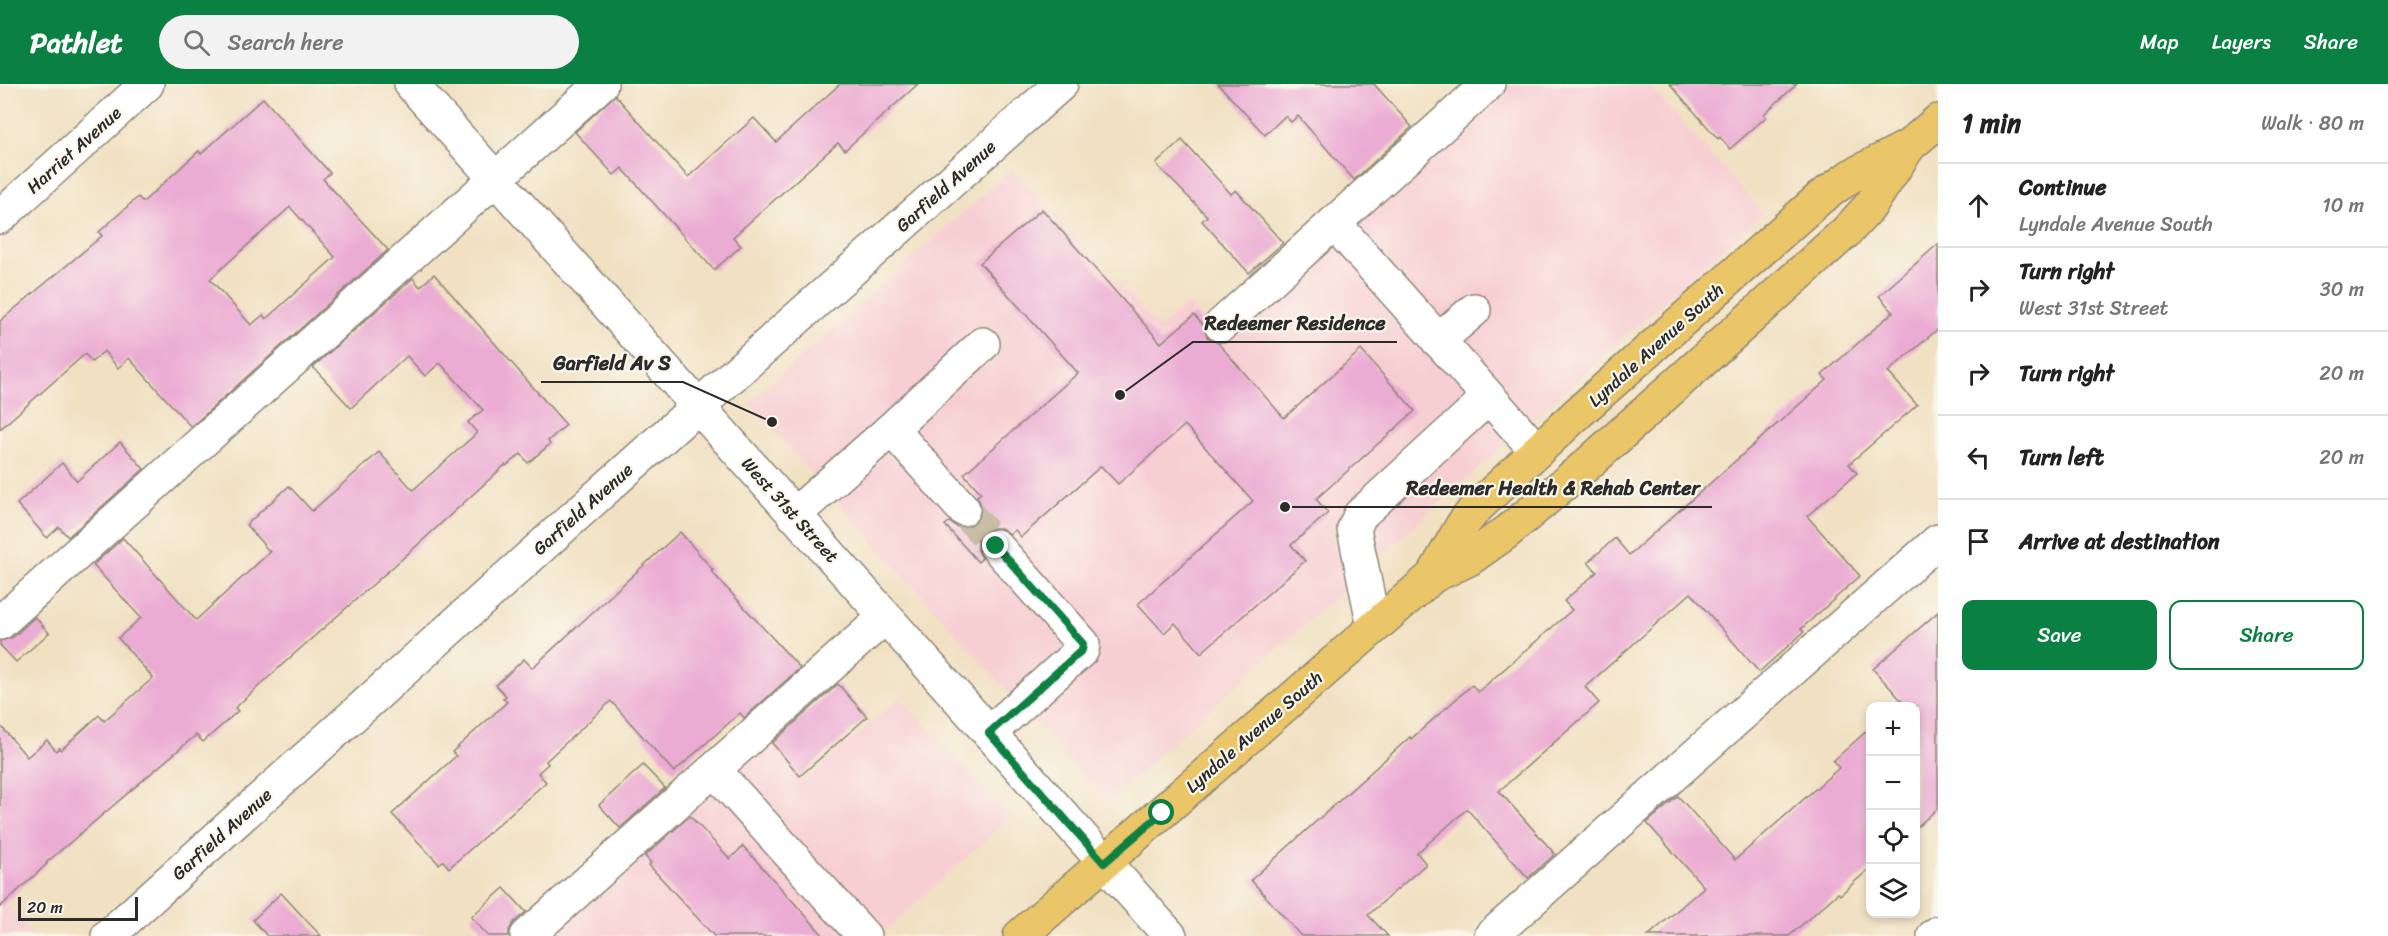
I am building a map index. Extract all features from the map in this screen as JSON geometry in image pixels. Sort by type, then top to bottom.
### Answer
[{"type":"main road","name":"Lyndale Avenue South","points":[[1433,576],[1463,524],[1475,509],[1537,451],[1821,198],[1851,176],[1909,146],[1938,121]]},
{"type":"main road","name":"Lyndale Avenue South","points":[[1020,936],[1433,576],[1469,559],[1507,532],[1590,462],[1846,231],[1870,206],[1909,146]]},
{"type":"street","name":"Harriet Avenue","points":[[0,217],[147,84]]},
{"type":"street","name":"West 31st Street","points":[[411,84],[1170,936]]},
{"type":"street","points":[[0,623],[601,84]]},
{"type":"street","name":"Garfield Avenue","points":[[108,936],[1060,84]]},
{"type":"street","points":[[1221,325],[1488,84]]},
{"type":"street","points":[[1334,223],[1537,451]]},
{"type":"street","points":[[1438,341],[1474,310]]},
{"type":"street","points":[[794,515],[983,344]]},
{"type":"street","points":[[1374,627],[1354,529],[1360,515],[1488,398]]},
{"type":"street","points":[[889,431],[896,434],[963,509]]},
{"type":"street","points":[[1491,936],[1938,541]]},
{"type":"street","points":[[989,733],[1082,650],[1083,644],[996,546]]},
{"type":"street","points":[[527,936],[885,617]]},
{"type":"street","points":[[714,770],[864,936]]},
{"type":"street","points":[[1935,936],[1938,933]]},
{"type":"shaded area","points":[[1494,84],[1648,84],[1763,213],[1107,802],[749,403],[1012,169],[1160,328],[1187,303],[1216,331]]},
{"type":"shaded area","points":[[900,698],[1011,817],[880,936],[525,936],[760,732],[804,781]]},
{"type":"shaded area","points":[[0,897],[34,936],[0,936]]},
{"type":"building","points":[[840,84],[918,84],[845,150],[838,143],[733,237],[741,246],[714,270],[622,168],[614,175],[575,132],[615,95],[688,177],[754,118],[776,142]]},
{"type":"building","points":[[1218,84],[1374,84],[1412,127],[1354,180],[1298,116],[1291,122],[1285,116],[1265,135]]},
{"type":"building","points":[[1670,84],[1797,84],[1764,114],[1766,117],[1730,149],[1720,137],[1718,139]]},
{"type":"building","points":[[263,98],[330,173],[323,179],[388,250],[191,427],[129,358],[118,368],[104,351],[92,362],[85,354],[0,429],[0,321],[102,236],[99,232],[138,197],[143,202],[199,151],[201,154]],"holes":[[[290,207],[335,257],[266,319],[263,315],[251,325],[210,279]]]},
{"type":"building","points":[[1182,140],[1231,194],[1236,190],[1283,243],[1249,273],[1202,221],[1207,216],[1156,164]]},
{"type":"building","points":[[1042,209],[1161,343],[1194,315],[1203,325],[1207,337],[1218,343],[1284,418],[1361,350],[1415,411],[1316,499],[1328,513],[1291,545],[1305,561],[1201,653],[1175,623],[1164,633],[1138,604],[1253,501],[1185,425],[1118,484],[1101,466],[1021,537],[1015,530],[1010,534],[1001,528],[992,528],[984,532],[978,541],[978,550],[982,558],[978,562],[945,525],[949,522],[957,527],[966,527],[976,523],[981,514],[981,505],[977,496],[981,493],[964,474],[1078,373],[980,263]]},
{"type":"building","points":[[1938,244],[1938,329],[1888,372],[1917,405],[1849,464],[1857,473],[1807,516],[1860,576],[1801,629],[1804,632],[1759,672],[1691,593],[1585,687],[1599,703],[1499,791],[1555,854],[1528,878],[1467,809],[1417,853],[1426,864],[1368,915],[1388,936],[1301,936],[1251,880],[1410,737],[1411,739],[1472,685],[1478,692],[1572,610],[1564,601],[1597,572],[1588,562],[1615,538],[1629,555],[1827,380],[1822,375],[1893,312],[1879,296]]},
{"type":"building","points":[[434,274],[566,425],[548,441],[550,444],[528,463],[521,454],[505,465],[235,708],[238,711],[203,742],[196,735],[46,863],[0,907],[0,725],[27,757],[47,740],[56,751],[59,748],[61,750],[99,715],[104,721],[153,678],[118,638],[141,618],[93,565],[123,538],[196,620],[270,552],[246,525],[289,486],[312,511],[379,452],[413,490],[477,433],[468,422],[483,410],[440,363],[425,376],[407,356],[351,408],[313,367],[413,278],[420,287]]},
{"type":"building","points":[[120,442],[144,469],[68,537],[59,527],[47,538],[17,504],[62,463],[77,481]]},
{"type":"building","points":[[680,532],[713,570],[711,571],[800,668],[744,718],[740,713],[674,772],[611,701],[546,761],[548,764],[538,773],[546,782],[449,868],[443,861],[439,864],[392,814],[456,756],[452,752],[507,702],[503,699],[506,696],[496,685],[524,659],[532,668]]},
{"type":"building","points":[[1938,612],[1938,808],[1920,824],[1920,702],[1901,702],[1873,669]]},
{"type":"building","points":[[35,617],[49,633],[16,662],[0,645],[0,641],[13,637]]},
{"type":"building","points":[[838,684],[867,717],[800,776],[772,743]]},
{"type":"building","points":[[1866,732],[1866,872],[1789,936],[1648,936],[1704,887],[1647,823],[1678,796],[1735,860],[1839,768],[1833,761]]},
{"type":"building","points":[[643,765],[665,788],[620,828],[599,805]]},
{"type":"building","points":[[690,816],[730,859],[743,846],[824,936],[714,936],[649,865],[651,863],[645,856]]},
{"type":"building","points":[[504,888],[526,912],[514,922],[509,930],[509,936],[488,936],[471,917]]},
{"type":"building","points":[[281,893],[321,936],[267,936],[253,920]]},
{"type":"tunnel","points":[[963,509],[996,546]]},
{"type":"place","name":"Redeemer Residence","points":[[1120,395]]},
{"type":"place","name":"Garfield Av S","points":[[772,422]]},
{"type":"place","name":"Redeemer Health & Rehab Center","points":[[1285,507]]},
{"type":"route","points":[[996,546],[1083,644],[1082,650],[989,733],[1104,863],[1162,813]]}]
